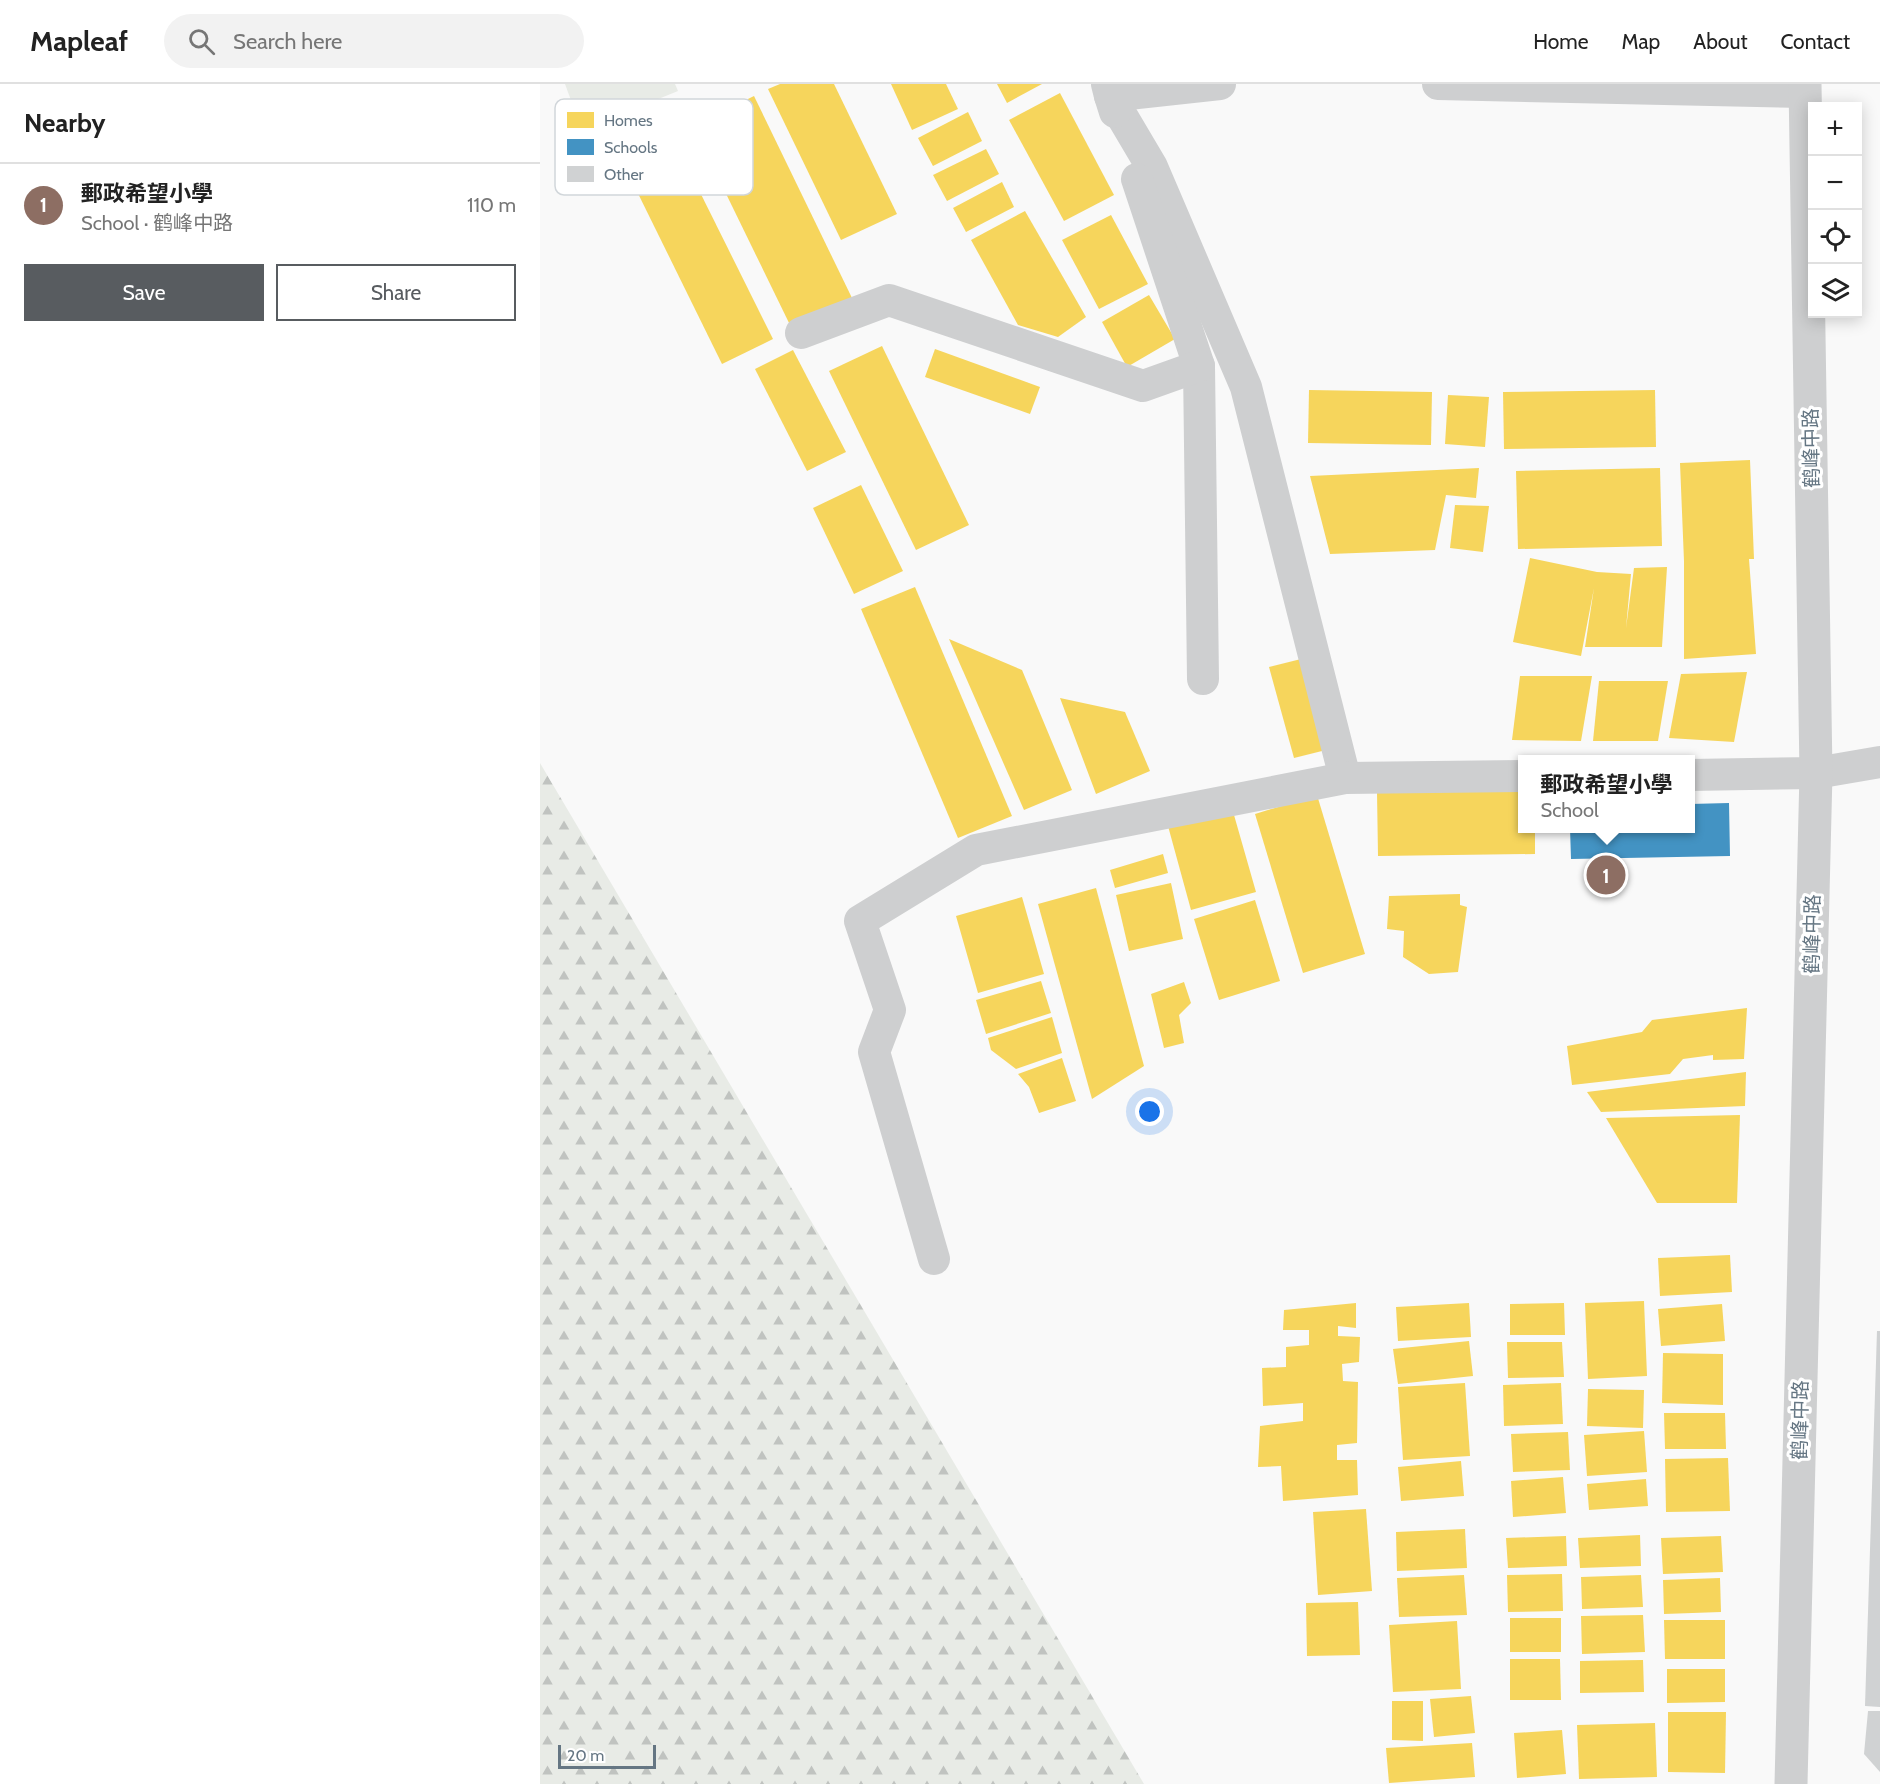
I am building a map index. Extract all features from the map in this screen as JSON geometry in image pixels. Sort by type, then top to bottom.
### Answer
[{"type":"street","points":[[1108,90],[1220,84]]},
{"type":"street","points":[[1438,84],[1805,88]]},
{"type":"street","name":"鹤峰中路","points":[[1791,1784],[1816,774],[1805,88]]},
{"type":"street","points":[[1108,90],[1199,366],[1203,679]]},
{"type":"street","points":[[1108,90],[1152,167],[1246,387],[1345,778]]},
{"type":"street","points":[[801,333],[889,300],[1143,386],[1199,366]]},
{"type":"street","points":[[1695,775],[1816,774],[1880,762]]},
{"type":"street","points":[[934,1259],[874,1052],[890,1010],[860,921],[976,850],[1345,778],[1518,776]]},
{"type":"green space","points":[[565,84],[675,84],[678,91],[658,99],[571,99]]},
{"type":"green space","points":[[540,763],[1144,1784],[540,1784]]},
{"type":"building: Homes","points":[[780,84],[834,84],[897,214],[841,240],[768,89]]},
{"type":"building: Homes","points":[[891,84],[946,84],[958,109],[912,130]]},
{"type":"building: Homes","points":[[997,84],[1042,84],[1007,103]]},
{"type":"building: Homes","points":[[1060,93],[1114,195],[1064,221],[1009,120]]},
{"type":"building: Homes","points":[[754,96],[852,298],[791,327],[727,195],[753,195],[753,99],[748,99]]},
{"type":"building: Homes","points":[[968,112],[982,141],[933,166],[918,138]]},
{"type":"building: Homes","points":[[986,149],[999,174],[947,201],[933,175]]},
{"type":"building: Homes","points":[[1002,182],[1014,207],[966,232],[953,208]]},
{"type":"building: Homes","points":[[639,195],[701,195],[773,339],[722,364]]},
{"type":"building: Homes","points":[[1025,211],[1086,317],[1058,337],[1018,325],[971,240]]},
{"type":"building: Homes","points":[[1111,215],[1148,284],[1099,309],[1062,240]]},
{"type":"building: Homes","points":[[1149,295],[1175,339],[1127,367],[1102,322]]},
{"type":"building: Homes","points":[[882,346],[969,525],[916,550],[829,371]]},
{"type":"building: Homes","points":[[935,349],[1040,387],[1030,414],[925,377]]},
{"type":"building: Homes","points":[[793,350],[846,452],[807,471],[755,369]]},
{"type":"building: Homes","points":[[1309,390],[1432,392],[1431,445],[1308,443]]},
{"type":"building: Homes","points":[[1655,390],[1656,447],[1504,449],[1503,392]]},
{"type":"building: Homes","points":[[1448,395],[1489,397],[1485,447],[1445,444]]},
{"type":"building: Homes","points":[[1750,460],[1754,559],[1749,559],[1756,654],[1684,659],[1684,561],[1680,463]]},
{"type":"building: Homes","points":[[1479,468],[1476,498],[1446,495],[1435,550],[1330,554],[1310,476]]},
{"type":"building: Homes","points":[[1660,468],[1662,546],[1518,549],[1516,471]]},
{"type":"building: Homes","points":[[861,485],[903,571],[854,594],[813,508]]},
{"type":"building: Homes","points":[[1455,505],[1489,506],[1483,552],[1450,548]]},
{"type":"building: Homes","points":[[1530,558],[1597,572],[1631,574],[1626,628],[1634,568],[1667,567],[1662,647],[1585,647],[1594,588],[1581,656],[1513,642]]},
{"type":"building: Homes","points":[[915,587],[1012,816],[958,838],[861,609]]},
{"type":"building: Homes","points":[[949,639],[1022,670],[1072,790],[1024,810]]},
{"type":"building: Homes","points":[[1301,659],[1326,750],[1294,758],[1269,667]]},
{"type":"building: Homes","points":[[1747,672],[1734,742],[1669,738],[1681,674]]},
{"type":"building: Homes","points":[[1520,676],[1592,676],[1581,741],[1512,740]]},
{"type":"building: Homes","points":[[1599,681],[1668,681],[1658,741],[1593,741]]},
{"type":"building: Homes","points":[[1060,698],[1125,712],[1150,771],[1096,794]]},
{"type":"building: Homes","points":[[1518,791],[1518,833],[1535,833],[1535,854],[1378,856],[1377,792]]},
{"type":"building: Homes","points":[[1317,795],[1365,954],[1303,973],[1255,814]]},
{"type":"building: Homes","points":[[1232,808],[1256,892],[1191,910],[1168,826]]},
{"type":"building: Homes","points":[[1163,854],[1168,873],[1115,888],[1110,870]]},
{"type":"building: Homes","points":[[1171,883],[1183,939],[1129,951],[1116,895]]},
{"type":"building: Homes","points":[[1096,888],[1144,1066],[1092,1099],[1038,904]]},
{"type":"building: Homes","points":[[1460,894],[1460,905],[1467,907],[1458,972],[1429,974],[1403,957],[1404,931],[1387,929],[1389,896]]},
{"type":"building: Homes","points":[[1022,897],[1044,974],[978,993],[956,916]]},
{"type":"building: Homes","points":[[1255,900],[1280,981],[1219,1000],[1194,919]]},
{"type":"building: Homes","points":[[1041,981],[1051,1013],[986,1034],[976,1000]]},
{"type":"building: Homes","points":[[1184,982],[1191,1003],[1179,1015],[1184,1043],[1164,1048],[1151,994]]},
{"type":"building: Homes","points":[[1747,1008],[1744,1059],[1713,1060],[1713,1055],[1683,1059],[1670,1074],[1572,1085],[1567,1046],[1642,1032],[1652,1020]]},
{"type":"building: Homes","points":[[1052,1017],[1062,1053],[1016,1069],[991,1050],[988,1038]]},
{"type":"building: Homes","points":[[1062,1058],[1076,1101],[1039,1113],[1029,1087],[1018,1074]]},
{"type":"building: Homes","points":[[1746,1072],[1745,1106],[1601,1112],[1587,1092]]},
{"type":"building: Homes","points":[[1740,1115],[1737,1203],[1657,1203],[1606,1118]]},
{"type":"building: Homes","points":[[1730,1255],[1732,1292],[1660,1296],[1658,1258]]},
{"type":"building: Homes","points":[[1644,1301],[1647,1376],[1588,1379],[1585,1303]]},
{"type":"building: Homes","points":[[1356,1303],[1356,1328],[1338,1326],[1338,1336],[1360,1337],[1359,1362],[1342,1364],[1343,1381],[1358,1382],[1357,1443],[1337,1445],[1337,1460],[1357,1460],[1358,1495],[1283,1501],[1281,1466],[1258,1467],[1260,1426],[1303,1421],[1303,1403],[1263,1406],[1262,1368],[1286,1367],[1286,1347],[1309,1345],[1309,1330],[1283,1330],[1284,1310]]},
{"type":"building: Homes","points":[[1469,1303],[1471,1337],[1398,1341],[1396,1307]]},
{"type":"building: Homes","points":[[1564,1303],[1565,1335],[1510,1335],[1510,1304]]},
{"type":"building: Homes","points":[[1722,1304],[1725,1341],[1661,1346],[1658,1309]]},
{"type":"building: Homes","points":[[1469,1341],[1473,1376],[1398,1384],[1393,1349]]},
{"type":"building: Homes","points":[[1507,1342],[1562,1342],[1564,1377],[1508,1378]]},
{"type":"building: Homes","points":[[1663,1353],[1723,1354],[1723,1405],[1662,1403]]},
{"type":"building: Homes","points":[[1465,1383],[1470,1456],[1403,1460],[1398,1387]]},
{"type":"building: Homes","points":[[1561,1383],[1563,1424],[1504,1426],[1503,1385]]},
{"type":"building: Homes","points":[[1588,1389],[1644,1390],[1643,1428],[1587,1426]]},
{"type":"building: Homes","points":[[1664,1413],[1725,1413],[1726,1449],[1665,1449]]},
{"type":"building: Homes","points":[[1644,1431],[1647,1472],[1587,1476],[1584,1435]]},
{"type":"building: Homes","points":[[1568,1432],[1570,1470],[1513,1472],[1511,1434]]},
{"type":"building: Homes","points":[[1728,1458],[1730,1511],[1666,1512],[1665,1459]]},
{"type":"building: Homes","points":[[1461,1461],[1464,1496],[1401,1501],[1398,1467]]},
{"type":"building: Homes","points":[[1563,1477],[1566,1513],[1513,1517],[1511,1481]]},
{"type":"building: Homes","points":[[1646,1479],[1648,1506],[1589,1510],[1587,1484]]},
{"type":"building: Homes","points":[[1366,1509],[1372,1591],[1318,1595],[1313,1512]]},
{"type":"building: Homes","points":[[1465,1529],[1467,1568],[1397,1571],[1396,1532]]},
{"type":"building: Homes","points":[[1640,1535],[1641,1566],[1580,1568],[1578,1538]]},
{"type":"building: Homes","points":[[1566,1536],[1567,1566],[1508,1568],[1506,1538]]},
{"type":"building: Homes","points":[[1721,1536],[1723,1572],[1663,1574],[1661,1538]]},
{"type":"building: Homes","points":[[1562,1574],[1563,1611],[1508,1612],[1507,1575]]},
{"type":"building: Homes","points":[[1464,1575],[1467,1615],[1399,1617],[1397,1578]]},
{"type":"building: Homes","points":[[1641,1575],[1643,1607],[1582,1609],[1581,1577]]},
{"type":"building: Homes","points":[[1720,1578],[1721,1612],[1664,1614],[1663,1580]]},
{"type":"building: Homes","points":[[1358,1602],[1360,1655],[1307,1656],[1306,1603]]},
{"type":"building: Homes","points":[[1643,1615],[1645,1652],[1582,1654],[1581,1616]]},
{"type":"building: Homes","points":[[1510,1618],[1561,1618],[1561,1652],[1510,1652]]},
{"type":"building: Homes","points":[[1664,1620],[1725,1620],[1725,1659],[1665,1659]]},
{"type":"building: Homes","points":[[1457,1621],[1461,1689],[1393,1692],[1389,1625]]},
{"type":"building: Homes","points":[[1510,1659],[1560,1659],[1561,1700],[1510,1700]]},
{"type":"building: Homes","points":[[1643,1660],[1644,1692],[1580,1693],[1580,1661]]},
{"type":"building: Homes","points":[[1667,1669],[1725,1669],[1725,1702],[1667,1703]]},
{"type":"building: Homes","points":[[1471,1696],[1475,1733],[1434,1737],[1430,1699]]},
{"type":"building: Homes","points":[[1392,1701],[1423,1701],[1423,1741],[1392,1740]]},
{"type":"building: Homes","points":[[1668,1712],[1726,1712],[1725,1773],[1668,1772]]},
{"type":"building: Homes","points":[[1655,1723],[1657,1777],[1579,1779],[1577,1725]]},
{"type":"building: Homes","points":[[1562,1730],[1566,1774],[1517,1778],[1514,1733]]},
{"type":"building: Homes","points":[[1472,1743],[1475,1777],[1389,1783],[1386,1748]]},
{"type":"building: Schools","points":[[1729,803],[1730,856],[1571,859],[1570,833],[1695,833],[1695,804]]},
{"type":"building: Other","points":[[1877,1331],[1880,1331],[1880,1707],[1865,1706]]},
{"type":"building: Other","points":[[1868,1711],[1880,1711],[1880,1772],[1864,1754]]},
{"type":"place","name":"郵政希望小學","points":[[1606,875]]}]
